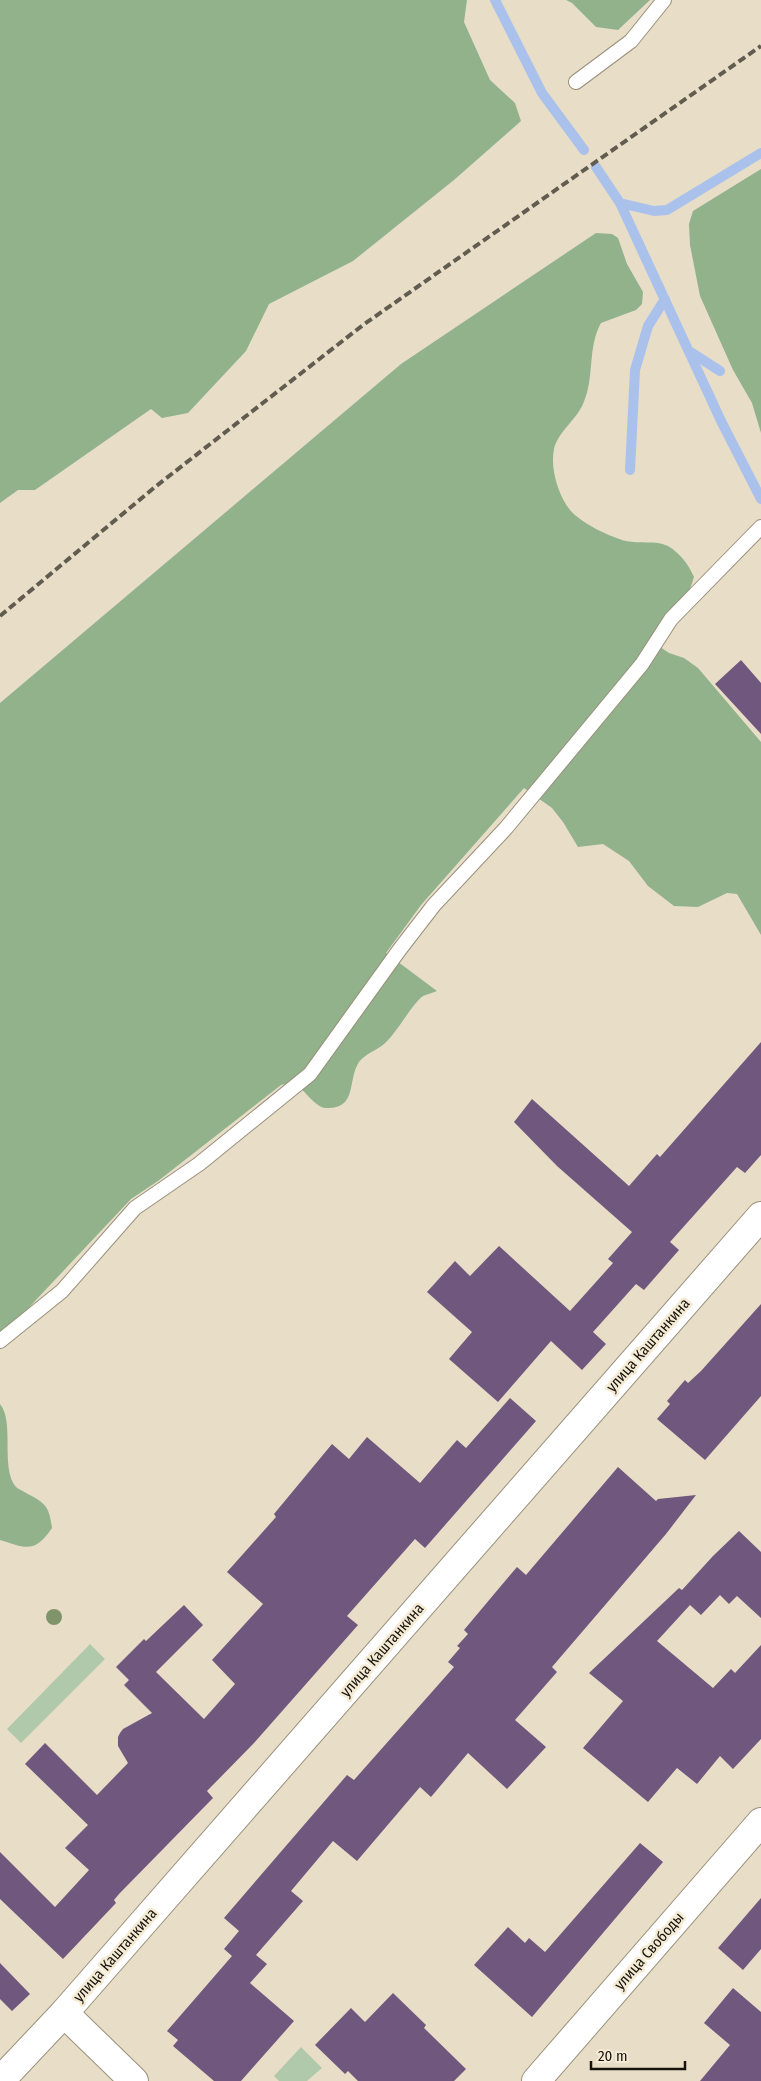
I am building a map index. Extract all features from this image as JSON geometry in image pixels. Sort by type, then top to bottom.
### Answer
[{"type":"street","name":"улица Каштанкина","points":[[0,2081],[64,2014],[761,1216]]},
{"type":"street","name":"улица Свободы","points":[[536,2081],[761,1822]]},
{"type":"street","points":[[64,2014],[134,2081]]},
{"type":"lane","points":[[576,82],[631,41],[664,0]]},
{"type":"lane","points":[[0,1340],[62,1290],[135,1208],[199,1164],[310,1074],[434,904],[506,828],[636,672],[671,619],[761,527]]},
{"type":"green space","points":[[0,0],[467,0],[464,22],[490,80],[515,103],[521,121],[454,180],[353,261],[269,304],[246,351],[188,413],[162,418],[151,409],[35,490],[18,490],[0,503]]},
{"type":"green space","points":[[566,0],[650,0],[618,30],[596,27],[572,3]]},
{"type":"green space","points":[[761,169],[761,433],[752,403],[733,370],[700,296],[690,245],[689,224],[693,211]]},
{"type":"green space","points":[[596,233],[612,234],[618,238],[627,264],[643,292],[642,304],[636,310],[601,323],[592,353],[587,394],[580,410],[556,443],[553,456],[554,473],[566,504],[581,520],[619,539],[631,542],[658,543],[668,546],[684,560],[694,577],[691,587],[683,600],[665,616],[657,628],[657,645],[669,653],[684,658],[698,668],[761,742],[761,935],[737,894],[727,893],[698,907],[674,906],[648,886],[629,861],[603,844],[578,847],[552,808],[524,788],[421,905],[386,953],[437,991],[418,1000],[389,1039],[359,1062],[355,1069],[350,1092],[343,1104],[335,1107],[321,1107],[293,1082],[281,1085],[158,1181],[131,1199],[19,1318],[0,1332],[0,703],[401,364]]},
{"type":"green space","points":[[0,1404],[7,1422],[11,1479],[17,1488],[42,1502],[51,1520],[52,1528],[46,1536],[40,1542],[29,1547],[0,1540]]},
{"type":"green space","points":[[90,1644],[105,1659],[21,1743],[7,1729]]},
{"type":"green space","points":[[301,2047],[322,2068],[307,2081],[279,2081],[274,2076]]},
{"type":"building","points":[[741,660],[761,683],[761,734],[715,684]]},
{"type":"building","points":[[761,1042],[761,1155],[745,1173],[737,1167],[670,1242],[679,1250],[644,1290],[636,1284],[593,1332],[606,1344],[582,1370],[551,1341],[498,1402],[449,1359],[472,1332],[427,1292],[455,1261],[470,1276],[499,1246],[570,1311],[613,1263],[608,1259],[632,1232],[557,1166],[514,1122],[532,1099],[629,1186],[657,1154],[660,1157]]},
{"type":"building","points":[[761,1304],[761,1396],[705,1460],[657,1419],[670,1404],[667,1401],[685,1380],[688,1383],[701,1371]]},
{"type":"building","points":[[510,1398],[536,1421],[425,1548],[415,1539],[347,1616],[358,1625],[254,1743],[207,1791],[213,1798],[119,1894],[114,1900],[116,1903],[63,1959],[0,1899],[0,1852],[55,1907],[89,1870],[65,1848],[88,1825],[25,1764],[45,1743],[97,1795],[128,1763],[118,1746],[120,1733],[123,1729],[152,1713],[124,1685],[129,1680],[116,1667],[144,1639],[146,1641],[184,1605],[203,1625],[156,1672],[204,1719],[235,1684],[212,1660],[263,1604],[227,1572],[276,1517],[274,1514],[332,1444],[349,1459],[367,1437],[420,1483],[457,1440],[466,1448]]},
{"type":"building","points":[[618,1467],[656,1501],[658,1499],[696,1495],[666,1534],[552,1667],[557,1672],[515,1720],[546,1747],[507,1789],[468,1753],[431,1797],[420,1787],[357,1861],[333,1841],[291,1891],[303,1901],[256,1955],[267,1964],[250,1983],[294,2021],[241,2081],[214,2081],[173,2046],[178,2040],[167,2031],[232,1956],[224,1949],[239,1931],[224,1918],[347,1775],[354,1780],[454,1667],[448,1662],[460,1648],[457,1646],[468,1634],[464,1630],[517,1567],[526,1575]]},
{"type":"building","points":[[739,1531],[761,1552],[761,1618],[737,1596],[729,1604],[720,1595],[701,1615],[690,1605],[657,1641],[713,1688],[731,1669],[735,1673],[761,1645],[761,1739],[733,1769],[720,1756],[697,1784],[677,1768],[648,1802],[583,1748],[623,1701],[589,1673],[679,1588],[682,1590]]},
{"type":"building","points":[[640,1843],[663,1862],[532,2017],[474,1965],[508,1927],[525,1943],[529,1938],[545,1952]]},
{"type":"building","points":[[761,1898],[761,1949],[743,1970],[718,1948]]},
{"type":"building","points":[[0,1963],[30,1994],[12,2011],[0,1999]]},
{"type":"building","points":[[733,1988],[761,2012],[761,2081],[700,2081],[730,2045],[704,2023]]},
{"type":"building","points":[[393,1993],[426,2025],[424,2028],[466,2069],[454,2081],[358,2081],[348,2071],[345,2074],[315,2045],[351,2008],[365,2022]]},
{"type":"waterway","points":[[495,0],[542,93],[584,150]]},
{"type":"waterway","points":[[620,203],[654,211],[667,210],[761,153]]},
{"type":"waterway","points":[[596,167],[620,203],[722,423],[761,499]]},
{"type":"waterway","points":[[630,470],[635,370],[648,326],[665,299]]},
{"type":"waterway","points":[[689,351],[720,371]]},
{"type":"railway","points":[[0,616],[155,487],[363,325],[761,46]]}]
